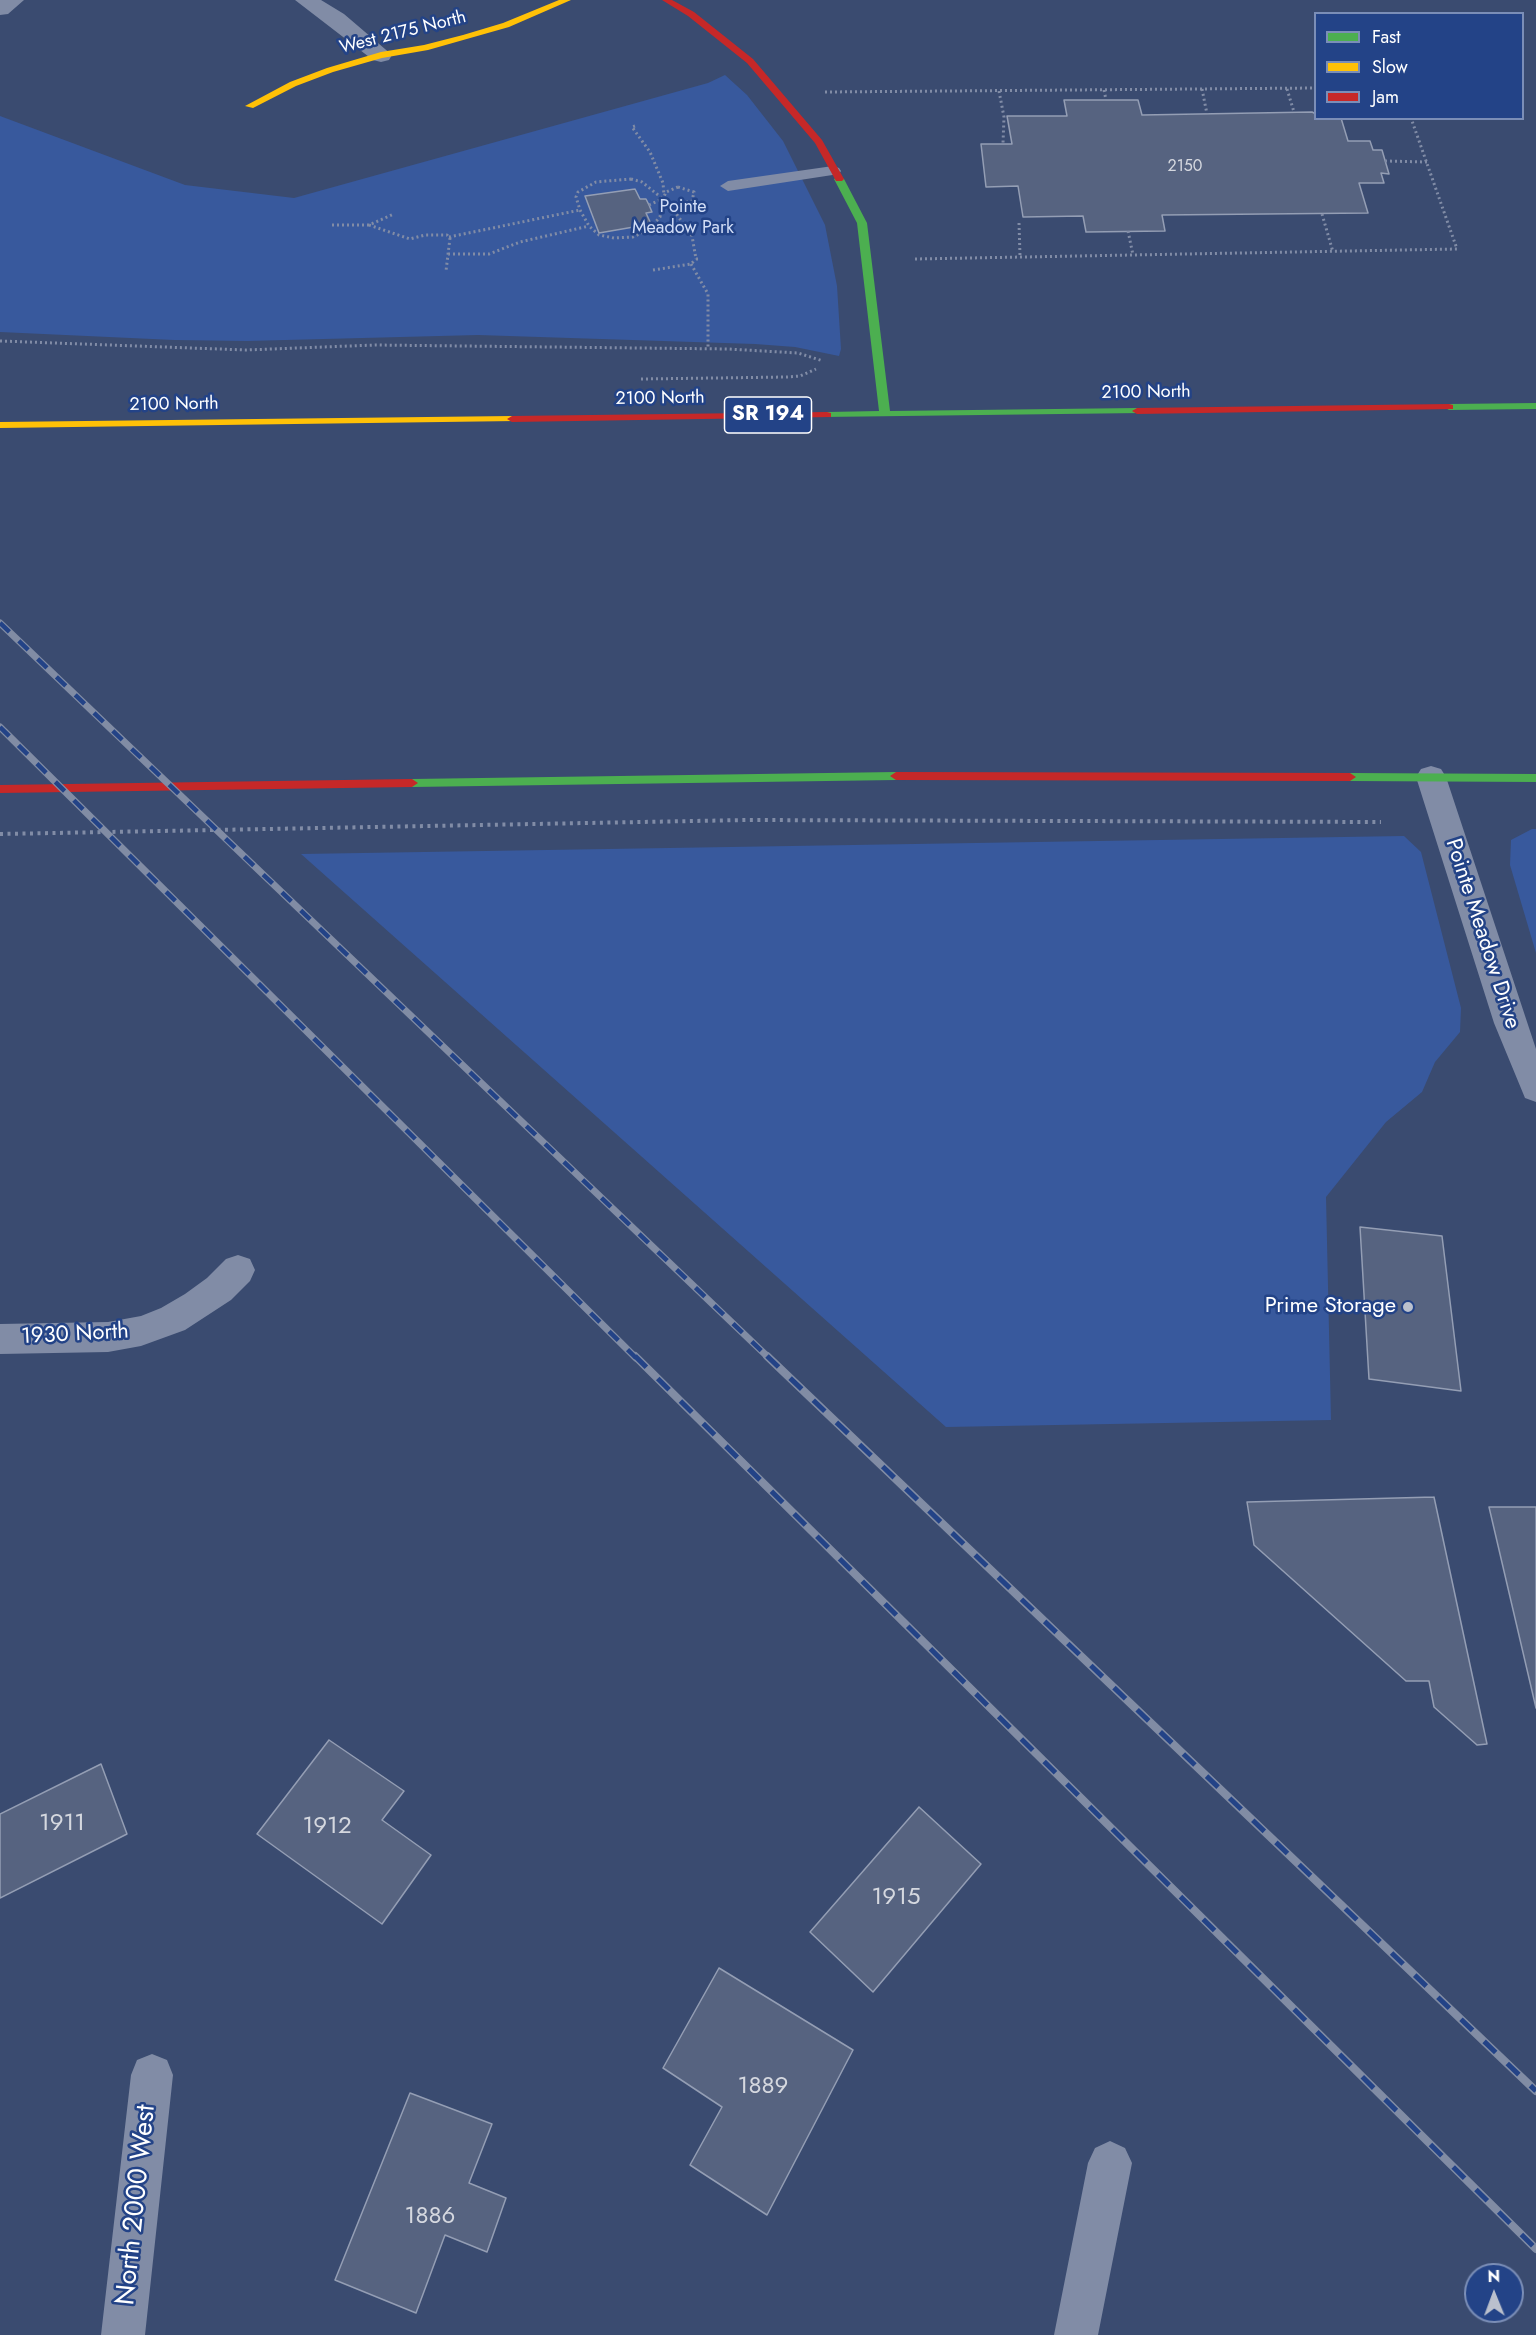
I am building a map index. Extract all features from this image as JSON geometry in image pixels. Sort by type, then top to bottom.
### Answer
[{"type":"main road","name":"West 2175 North","points":[[250,106],[302,81],[381,55],[425,48],[506,25],[567,0]]},
{"type":"main road","points":[[666,0],[691,14],[750,61],[819,142],[862,223],[885,414]]},
{"type":"main road","name":"2100 North","points":[[0,425],[1536,406]]},
{"type":"main road","points":[[0,789],[941,776],[1536,778]]},
{"type":"street","points":[[0,9],[13,0]]},
{"type":"street","points":[[306,0],[336,19],[381,55]]},
{"type":"street","name":"Pointe Meadow Drive","points":[[1431,777],[1510,1023],[1536,1089]]},
{"type":"street","name":"1930 North","points":[[0,1339],[108,1337],[141,1331],[173,1319],[197,1305],[219,1289],[238,1270]]},
{"type":"street","name":"North 2000 West","points":[[123,2335],[152,2075]]},
{"type":"street","points":[[1076,2335],[1110,2163]]},
{"type":"lane","points":[[729,186],[833,171]]},
{"type":"path","points":[[1287,88],[1294,112]]},
{"type":"path","points":[[821,92],[1314,88]]},
{"type":"path","points":[[1202,89],[1208,114]]},
{"type":"path","points":[[1104,90],[1106,100]]},
{"type":"path","points":[[999,91],[1004,117],[1003,143]]},
{"type":"path","points":[[915,259],[1457,249],[1412,120]]},
{"type":"path","points":[[635,126],[632,127],[650,152],[663,183],[664,197],[660,217],[633,237],[605,237],[598,236],[580,210],[576,197],[580,189],[607,180],[631,179],[642,182],[664,197],[688,230],[696,259]]},
{"type":"path","points":[[1385,161],[1426,162]]},
{"type":"path","points":[[650,205],[664,197],[669,190],[682,187],[691,190],[694,195],[689,203],[668,202]]},
{"type":"path","points":[[332,225],[369,225],[410,238],[425,235],[447,235],[449,237],[580,210]]},
{"type":"path","points":[[369,225],[394,214]]},
{"type":"path","points":[[1323,214],[1333,252]]},
{"type":"path","points":[[1019,224],[1020,256]]},
{"type":"path","points":[[448,254],[489,254],[520,242],[589,226]]},
{"type":"path","points":[[1128,231],[1133,255]]},
{"type":"path","points":[[446,271],[449,237]]},
{"type":"path","points":[[653,270],[691,264],[696,259],[701,259]]},
{"type":"path","points":[[691,264],[708,294],[708,349]]},
{"type":"path","points":[[0,341],[246,350],[375,345],[708,349],[798,353],[823,361]]},
{"type":"path","points":[[0,834],[747,820],[1381,822]]},
{"type":"green space","name":"Pointe Meadow Park","points":[[725,75],[747,95],[783,141],[825,225],[837,286],[841,349],[839,356],[795,347],[755,344],[478,335],[247,341],[0,332],[0,116],[185,185],[294,198],[708,83]]},
{"type":"green space","points":[[1536,829],[1536,953],[1510,865],[1511,840]]},
{"type":"green space","points":[[1404,836],[1421,852],[1461,1008],[1460,1032],[1435,1062],[1422,1092],[1386,1122],[1326,1197],[1331,1420],[946,1427],[301,854]]},
{"type":"building","points":[[1064,100],[1138,100],[1142,115],[1312,112],[1314,120],[1342,120],[1348,141],[1370,141],[1373,150],[1382,150],[1389,174],[1381,173],[1384,183],[1359,183],[1368,213],[1162,215],[1165,231],[1086,232],[1083,216],[1023,217],[1018,186],[986,187],[981,144],[1012,144],[1007,116],[1067,116]]},
{"type":"building","points":[[635,189],[640,199],[646,199],[649,205],[652,212],[646,213],[651,224],[599,233],[585,196]]},
{"type":"building","name":"Prime Storage","points":[[1360,1227],[1442,1236],[1461,1391],[1369,1379]]},
{"type":"building","points":[[1434,1497],[1487,1744],[1477,1745],[1434,1707],[1429,1681],[1406,1681],[1254,1545],[1247,1502]]},
{"type":"building","points":[[1489,1507],[1536,1507],[1536,1708]]},
{"type":"building","points":[[329,1740],[404,1791],[382,1820],[431,1855],[382,1924],[257,1834]]},
{"type":"building","points":[[101,1764],[127,1834],[0,1898],[0,1814]]},
{"type":"building","points":[[919,1807],[981,1864],[873,1992],[810,1932]]},
{"type":"building","points":[[719,1968],[853,2050],[767,2215],[690,2165],[722,2107],[663,2068]]},
{"type":"building","points":[[410,2093],[492,2124],[469,2183],[506,2198],[487,2252],[445,2235],[416,2313],[335,2280]]},
{"type":"railway","points":[[0,623],[769,1358]]},
{"type":"railway","points":[[0,727],[636,1358]]},
{"type":"railway","points":[[635,1356],[1536,2249]]},
{"type":"railway","points":[[767,1356],[1536,2091]]},
{"type":"traffic: fast","points":[[839,179],[862,223],[885,414]]},
{"type":"traffic: fast","points":[[1449,407],[1536,406]]},
{"type":"traffic: fast","points":[[827,415],[1137,411]]},
{"type":"traffic: fast","points":[[412,783],[896,776]]},
{"type":"traffic: fast","points":[[1350,777],[1536,778]]},
{"type":"traffic: slow","points":[[250,106],[293,84],[330,70],[381,55],[425,48],[466,37],[506,25],[567,0]]},
{"type":"traffic: slow","points":[[0,425],[512,419]]},
{"type":"traffic: jam","points":[[666,0],[691,14],[750,61],[819,142],[839,179]]},
{"type":"traffic: jam","points":[[1137,411],[1449,407]]},
{"type":"traffic: jam","points":[[512,419],[827,415]]},
{"type":"traffic: jam","points":[[896,776],[1350,777]]},
{"type":"traffic: jam","points":[[0,789],[412,783]]},
{"type":"place","name":"Prime Storage","points":[[1408,1307]]}]
